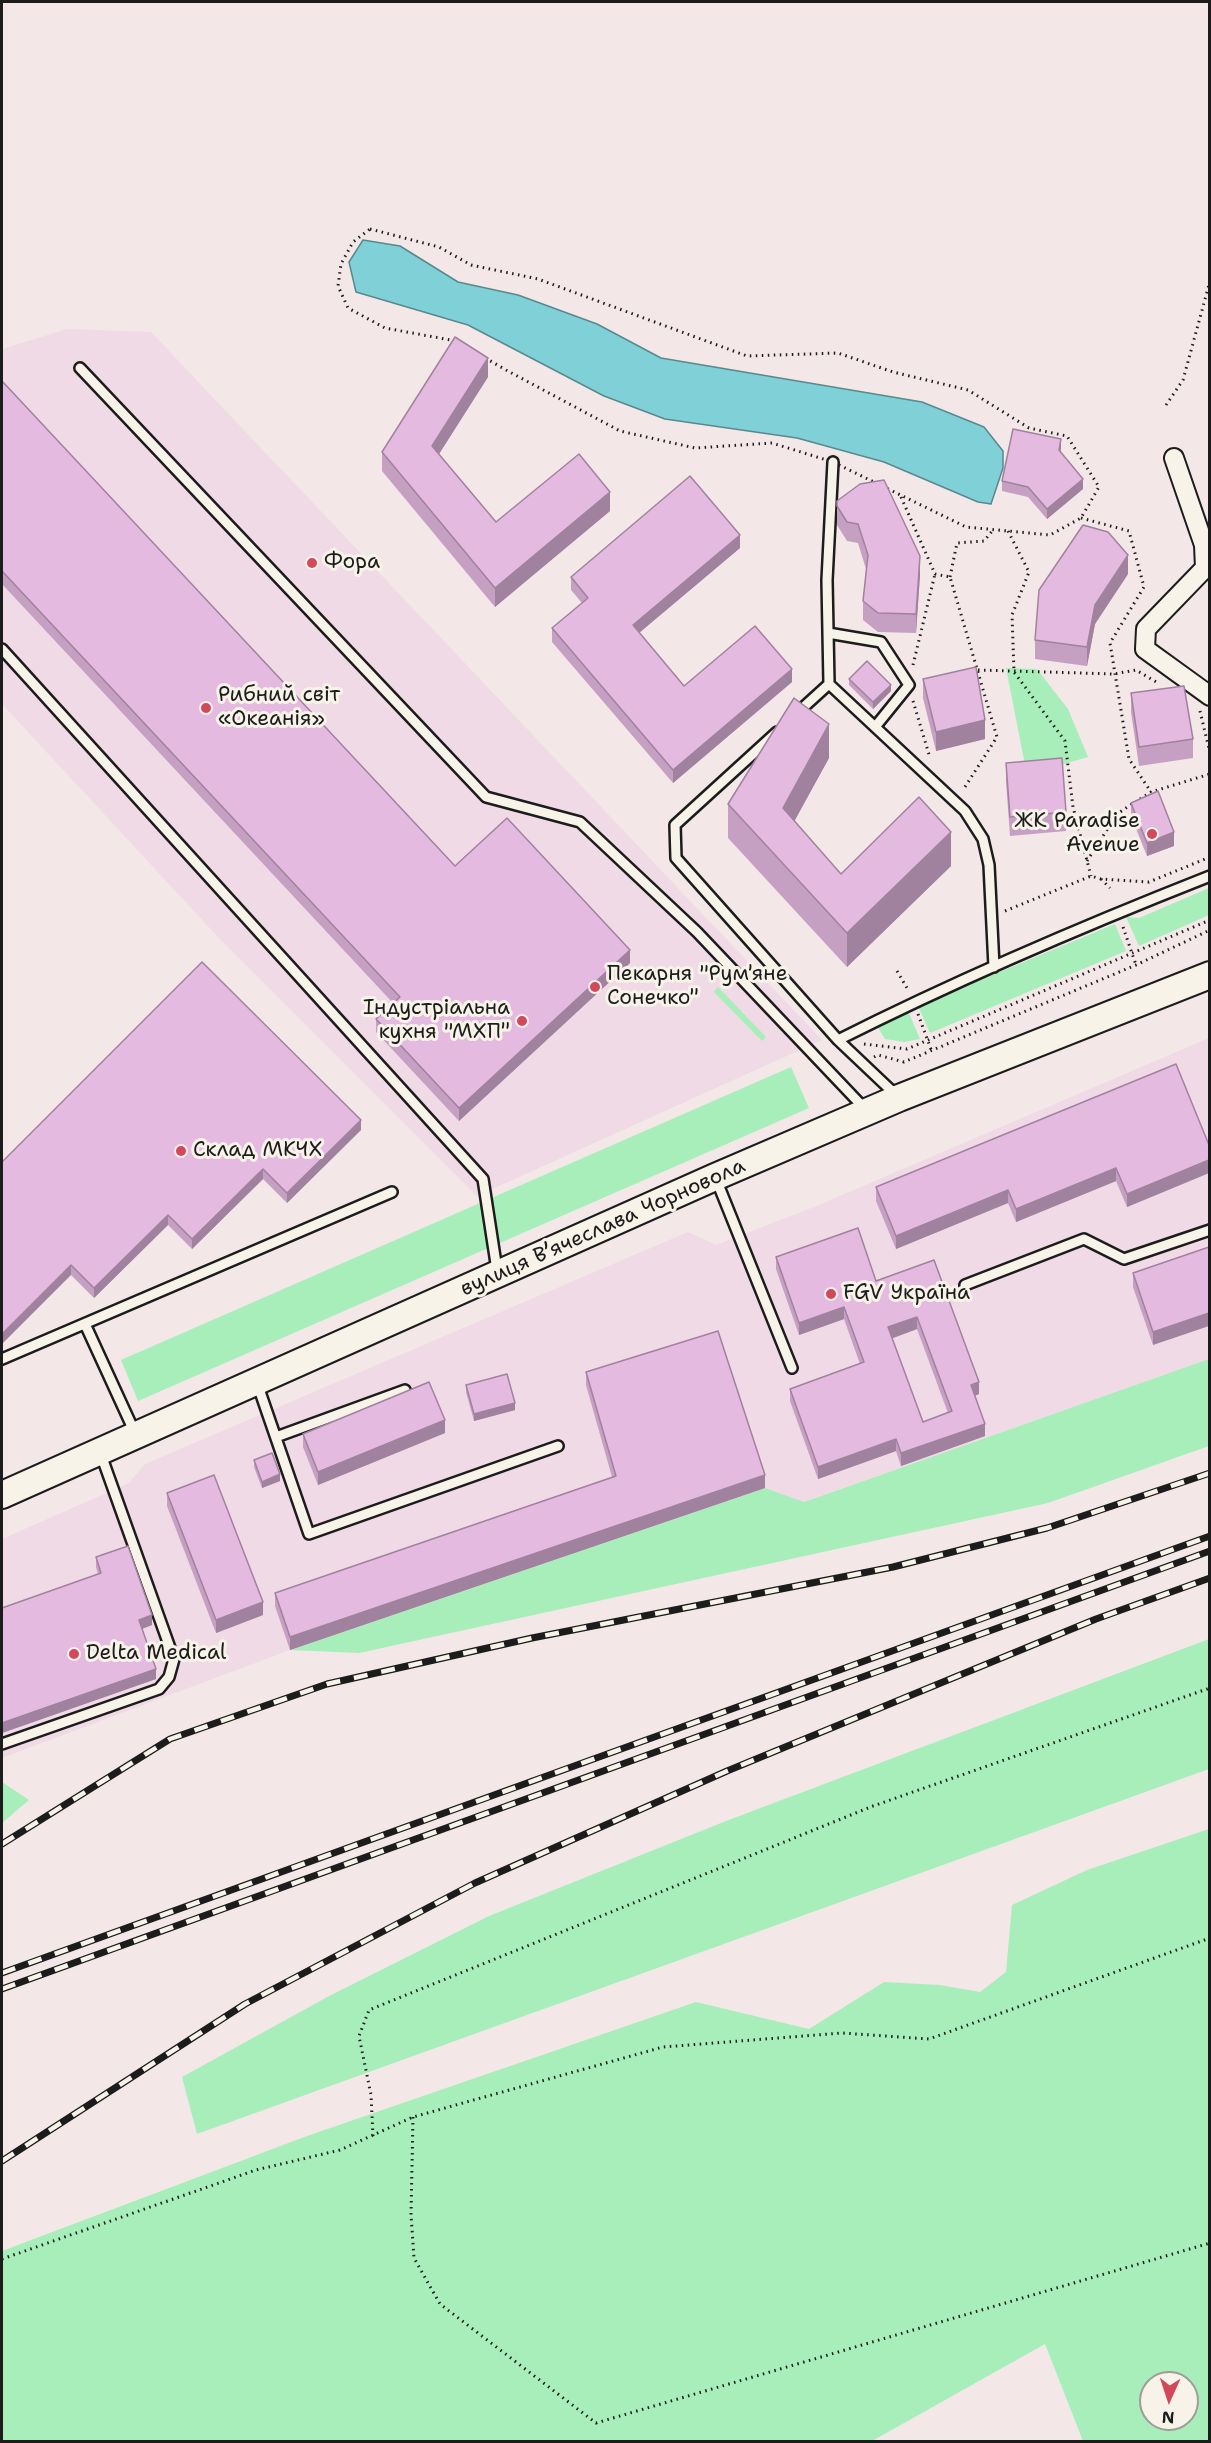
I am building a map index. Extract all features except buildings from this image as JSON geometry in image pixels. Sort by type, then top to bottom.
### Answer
[{"type":"main road","name":"вулиця Вʼячеслава Чорновола","points":[[2,1495],[498,1276],[715,1177],[899,1098],[1209,975]]},
{"type":"street","points":[[1174,458],[1204,545],[1205,568],[1146,629],[1145,649],[1204,702]]},
{"type":"lane","points":[[80,368],[486,797],[580,822],[697,932],[868,1112]]},
{"type":"lane","points":[[833,462],[827,580],[829,684],[965,811],[983,840],[989,865],[994,967]]},
{"type":"lane","points":[[828,633],[881,642],[909,685],[875,727]]},
{"type":"lane","points":[[2,649],[483,1179],[498,1276]]},
{"type":"lane","points":[[829,684],[675,825],[676,858],[838,1041],[899,1098]]},
{"type":"lane","points":[[838,1041],[913,1002],[1119,912],[1209,876]]},
{"type":"lane","points":[[715,1177],[792,1368]]},
{"type":"lane","points":[[2,1359],[392,1192]]},
{"type":"lane","points":[[965,1285],[1084,1239],[1124,1259],[1209,1230]]},
{"type":"lane","points":[[85,1324],[136,1436]]},
{"type":"lane","points":[[257,1383],[309,1534],[558,1446]]},
{"type":"lane","points":[[276,1437],[405,1390]]},
{"type":"lane","points":[[2,1744],[159,1689],[169,1677],[174,1659],[100,1452]]},
{"type":"path","points":[[370,229],[439,247],[471,265],[538,279],[747,356],[838,353],[893,372],[968,390],[1029,429],[1067,436],[1099,487],[1081,518],[1050,535],[966,528],[901,496],[833,462],[772,443],[695,448],[620,431],[506,370],[456,340],[385,328],[348,308],[338,286],[341,264],[353,242],[370,229]]},
{"type":"path","points":[[1166,405],[1184,380],[1209,281]]},
{"type":"path","points":[[901,496],[934,574],[950,576]]},
{"type":"path","points":[[1081,518],[1129,531],[1144,587],[1110,643],[1129,759],[1151,792]]},
{"type":"path","points":[[955,801],[997,737],[950,576],[957,543],[984,541],[993,530]]},
{"type":"path","points":[[1008,531],[1029,572],[1012,615],[1014,672],[1065,741],[1073,807],[1091,876]]},
{"type":"path","points":[[978,670],[1114,674],[1136,670],[1163,686]]},
{"type":"path","points":[[1204,702],[1209,753]]},
{"type":"path","points":[[1087,861],[1117,814],[1151,792],[1209,774]]},
{"type":"path","points":[[992,916],[1091,876],[1101,879],[1149,882],[1209,857]]},
{"type":"path","points":[[1101,879],[1110,888]]},
{"type":"path","points":[[838,1041],[907,1049],[1209,920]]},
{"type":"path","points":[[1123,927],[1136,965]]},
{"type":"path","points":[[862,1064],[878,1055],[904,1062],[932,1052],[1136,965],[1209,930]]},
{"type":"path","points":[[897,971],[907,988]]},
{"type":"path","points":[[915,1006],[926,1042],[932,1052]]},
{"type":"path","points":[[373,2136],[371,2095],[359,2036],[369,2010],[873,1806],[1209,1688]]},
{"type":"path","points":[[2,2259],[256,2170],[340,2150],[413,2117],[663,2047],[842,2033],[929,2039],[1209,1938]]},
{"type":"path","points":[[413,2117],[411,2215],[414,2258],[440,2304],[596,2423],[1209,2243]]},
{"type":"shaded area","points":[[67,329],[151,332],[822,1040],[477,1196],[218,937],[2,704],[2,349]]},
{"type":"shaded area","points":[[1209,1038],[1209,1359],[803,1502],[764,1488],[290,1650],[2,1758],[2,1539],[129,1483],[145,1464],[688,1232],[716,1245],[814,1207]]},
{"type":"green space","points":[[1006,668],[1037,669],[1068,709],[1088,757],[1027,775]]},
{"type":"green space","points":[[1209,888],[1209,915],[1139,946],[1126,917],[1139,918]]},
{"type":"green space","points":[[1115,924],[1126,951],[930,1033],[918,1006]]},
{"type":"green space","points":[[718,987],[766,1037],[762,1041],[714,992]]},
{"type":"green space","points":[[909,1013],[920,1039],[904,1042],[885,1039],[877,1026]]},
{"type":"green space","points":[[791,1067],[809,1108],[138,1401],[121,1360]]},
{"type":"green space","points":[[1209,1359],[1209,1446],[1048,1503],[359,1653],[290,1650],[765,1488],[804,1502]]},
{"type":"green space","points":[[1209,1639],[1209,1769],[197,2134],[182,2077],[331,1995],[489,1916],[726,1821]]},
{"type":"green space","points":[[2,1782],[29,1800],[2,1823]]},
{"type":"green space","points":[[1209,1829],[1209,2441],[1083,2441],[1045,2344],[872,2441],[2,2441],[2,2251],[307,2136],[696,2002],[809,2029],[884,1982],[940,1985],[980,1992],[1006,1972],[1012,1905],[1087,1870]]},
{"type":"water","points":[[363,240],[400,246],[458,282],[518,295],[597,324],[661,358],[922,402],[984,427],[1003,451],[1003,468],[991,504],[978,502],[884,462],[797,438],[665,419],[604,396],[468,325],[356,292],[349,262]]},
{"type":"railway","points":[[2,1844],[170,1739],[327,1684],[532,1638],[893,1567],[1047,1528],[1210,1473]]},
{"type":"railway","points":[[2,1973],[1210,1536]]},
{"type":"railway","points":[[2,1989],[1210,1551]]},
{"type":"railway","points":[[2,2161],[245,2004],[475,1883],[727,1771],[1096,1619],[1210,1578]]},
{"type":"place","name":"Фора","points":[[312,563]]},
{"type":"place","name":"Рибний світ «Океанія»","points":[[206,708]]},
{"type":"place","name":"ЖК Paradise Avenue","points":[[1152,834]]},
{"type":"place","name":"Пекарня \"Рум'яне Сонечко\"","points":[[595,987]]},
{"type":"place","name":"Індустріальна кухня \"МХП\"","points":[[522,1021]]},
{"type":"place","name":"Склад МКЧХ","points":[[181,1151]]},
{"type":"place","name":"FGV Україна","points":[[831,1294]]},
{"type":"place","name":"Delta Medical","points":[[74,1654]]}]
